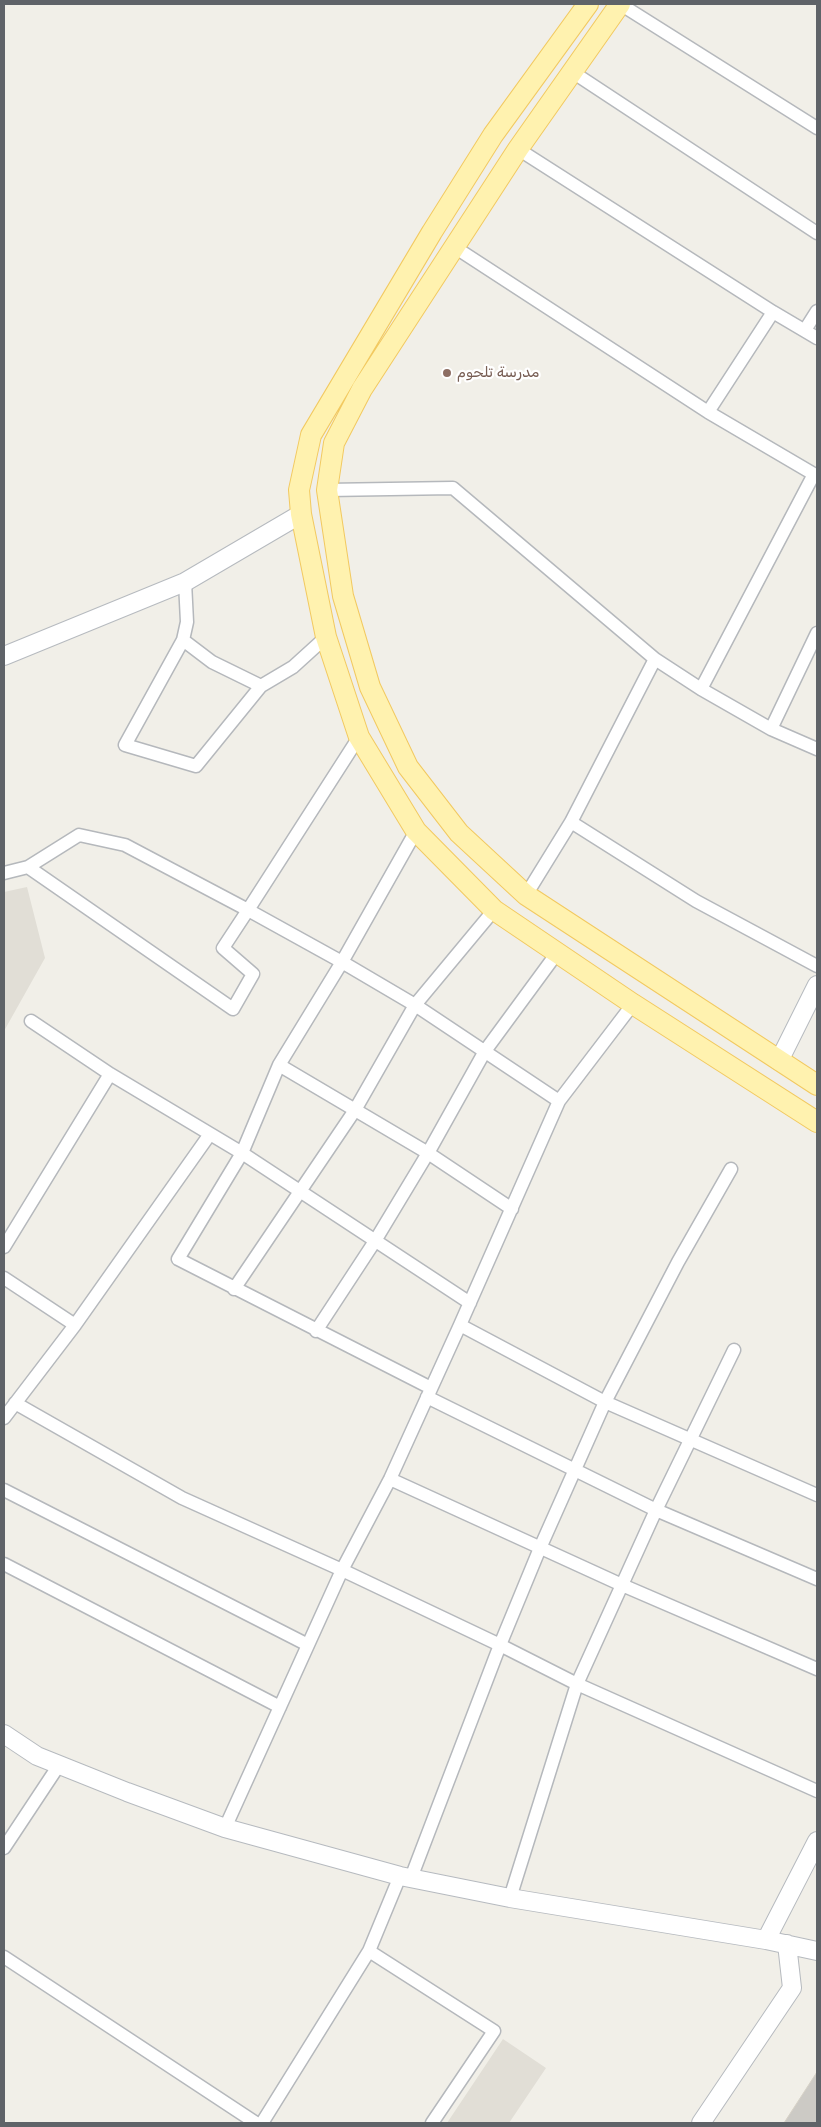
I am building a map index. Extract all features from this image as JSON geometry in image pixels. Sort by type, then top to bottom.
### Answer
[{"type":"main road","points":[[588,4],[493,135],[427,240],[312,435],[299,490],[301,514],[326,637],[359,737],[416,831],[494,910],[633,1004],[817,1122]]},
{"type":"main road","points":[[620,4],[518,149],[456,248],[362,389],[334,443],[327,490],[342,596],[370,687],[408,767],[459,833],[526,895],[817,1085]]},
{"type":"street","points":[[620,4],[817,128]]},
{"type":"street","points":[[572,71],[817,233]]},
{"type":"street","points":[[518,149],[773,312],[817,338]]},
{"type":"street","points":[[456,248],[708,412],[816,475],[701,689]]},
{"type":"street","points":[[804,330],[817,311]]},
{"type":"street","points":[[708,412],[773,312]]},
{"type":"street","points":[[327,490],[453,488],[655,659],[701,689],[771,729],[817,749]]},
{"type":"street","points":[[4,656],[185,582],[301,514]]},
{"type":"street","points":[[185,582],[186,622],[183,640],[125,745],[196,766],[262,686],[293,666],[326,637]]},
{"type":"street","points":[[771,729],[817,633]]},
{"type":"street","points":[[183,640],[212,662],[262,686]]},
{"type":"street","points":[[526,895],[571,822],[655,659]]},
{"type":"street","points":[[28,867],[233,1009],[253,974],[223,948],[359,737]]},
{"type":"street","points":[[571,822],[696,901],[817,966]]},
{"type":"street","points":[[416,831],[342,962],[279,1065],[242,1153],[178,1259],[574,1470],[656,1510],[817,1580]]},
{"type":"street","points":[[4,873],[28,867],[79,835],[125,845],[248,910],[416,1005],[559,1102]]},
{"type":"street","points":[[234,1289],[355,1110],[416,1005],[494,910]]},
{"type":"street","points":[[316,1331],[428,1153],[485,1051],[557,953]]},
{"type":"street","points":[[779,1061],[817,986]]},
{"type":"street","points":[[225,1828],[342,1570],[390,1478],[559,1102],[633,1004]]},
{"type":"street","points":[[31,1021],[110,1074],[242,1153],[470,1303]]},
{"type":"street","points":[[279,1065],[428,1153],[512,1209]]},
{"type":"street","points":[[4,1247],[110,1074]]},
{"type":"street","points":[[4,1418],[75,1325],[210,1134]]},
{"type":"street","points":[[262,2123],[368,1951],[405,1877],[540,1548],[605,1402],[678,1262],[731,1168]]},
{"type":"street","points":[[4,1278],[75,1325]]},
{"type":"street","points":[[460,1325],[605,1402],[817,1494]]},
{"type":"street","points":[[510,1898],[577,1684],[656,1510],[734,1350]]},
{"type":"street","points":[[15,1403],[182,1498],[500,1644],[577,1684],[817,1791]]},
{"type":"street","points":[[390,1478],[622,1585],[817,1669]]},
{"type":"street","points":[[4,1490],[308,1645]]},
{"type":"street","points":[[4,1564],[280,1707]]},
{"type":"street","points":[[4,1734],[37,1756],[225,1828],[405,1877],[510,1898],[766,1940],[817,1951]]},
{"type":"street","points":[[4,1848],[59,1765]]},
{"type":"street","points":[[766,1940],[817,1841]]},
{"type":"street","points":[[702,2123],[792,1988],[787,1944]]},
{"type":"street","points":[[368,1951],[494,2031],[432,2123]]},
{"type":"street","points":[[4,1957],[256,2123]]},
{"type":"shaded area","points":[[27,887],[45,958],[4,1031],[4,892]]},
{"type":"shaded area","points":[[503,2039],[546,2068],[509,2123],[447,2123]]},
{"type":"building","points":[[817,2072],[817,2123],[784,2123]]},
{"type":"place","name":"مدرسة تلحوم","points":[[447,373]]}]
